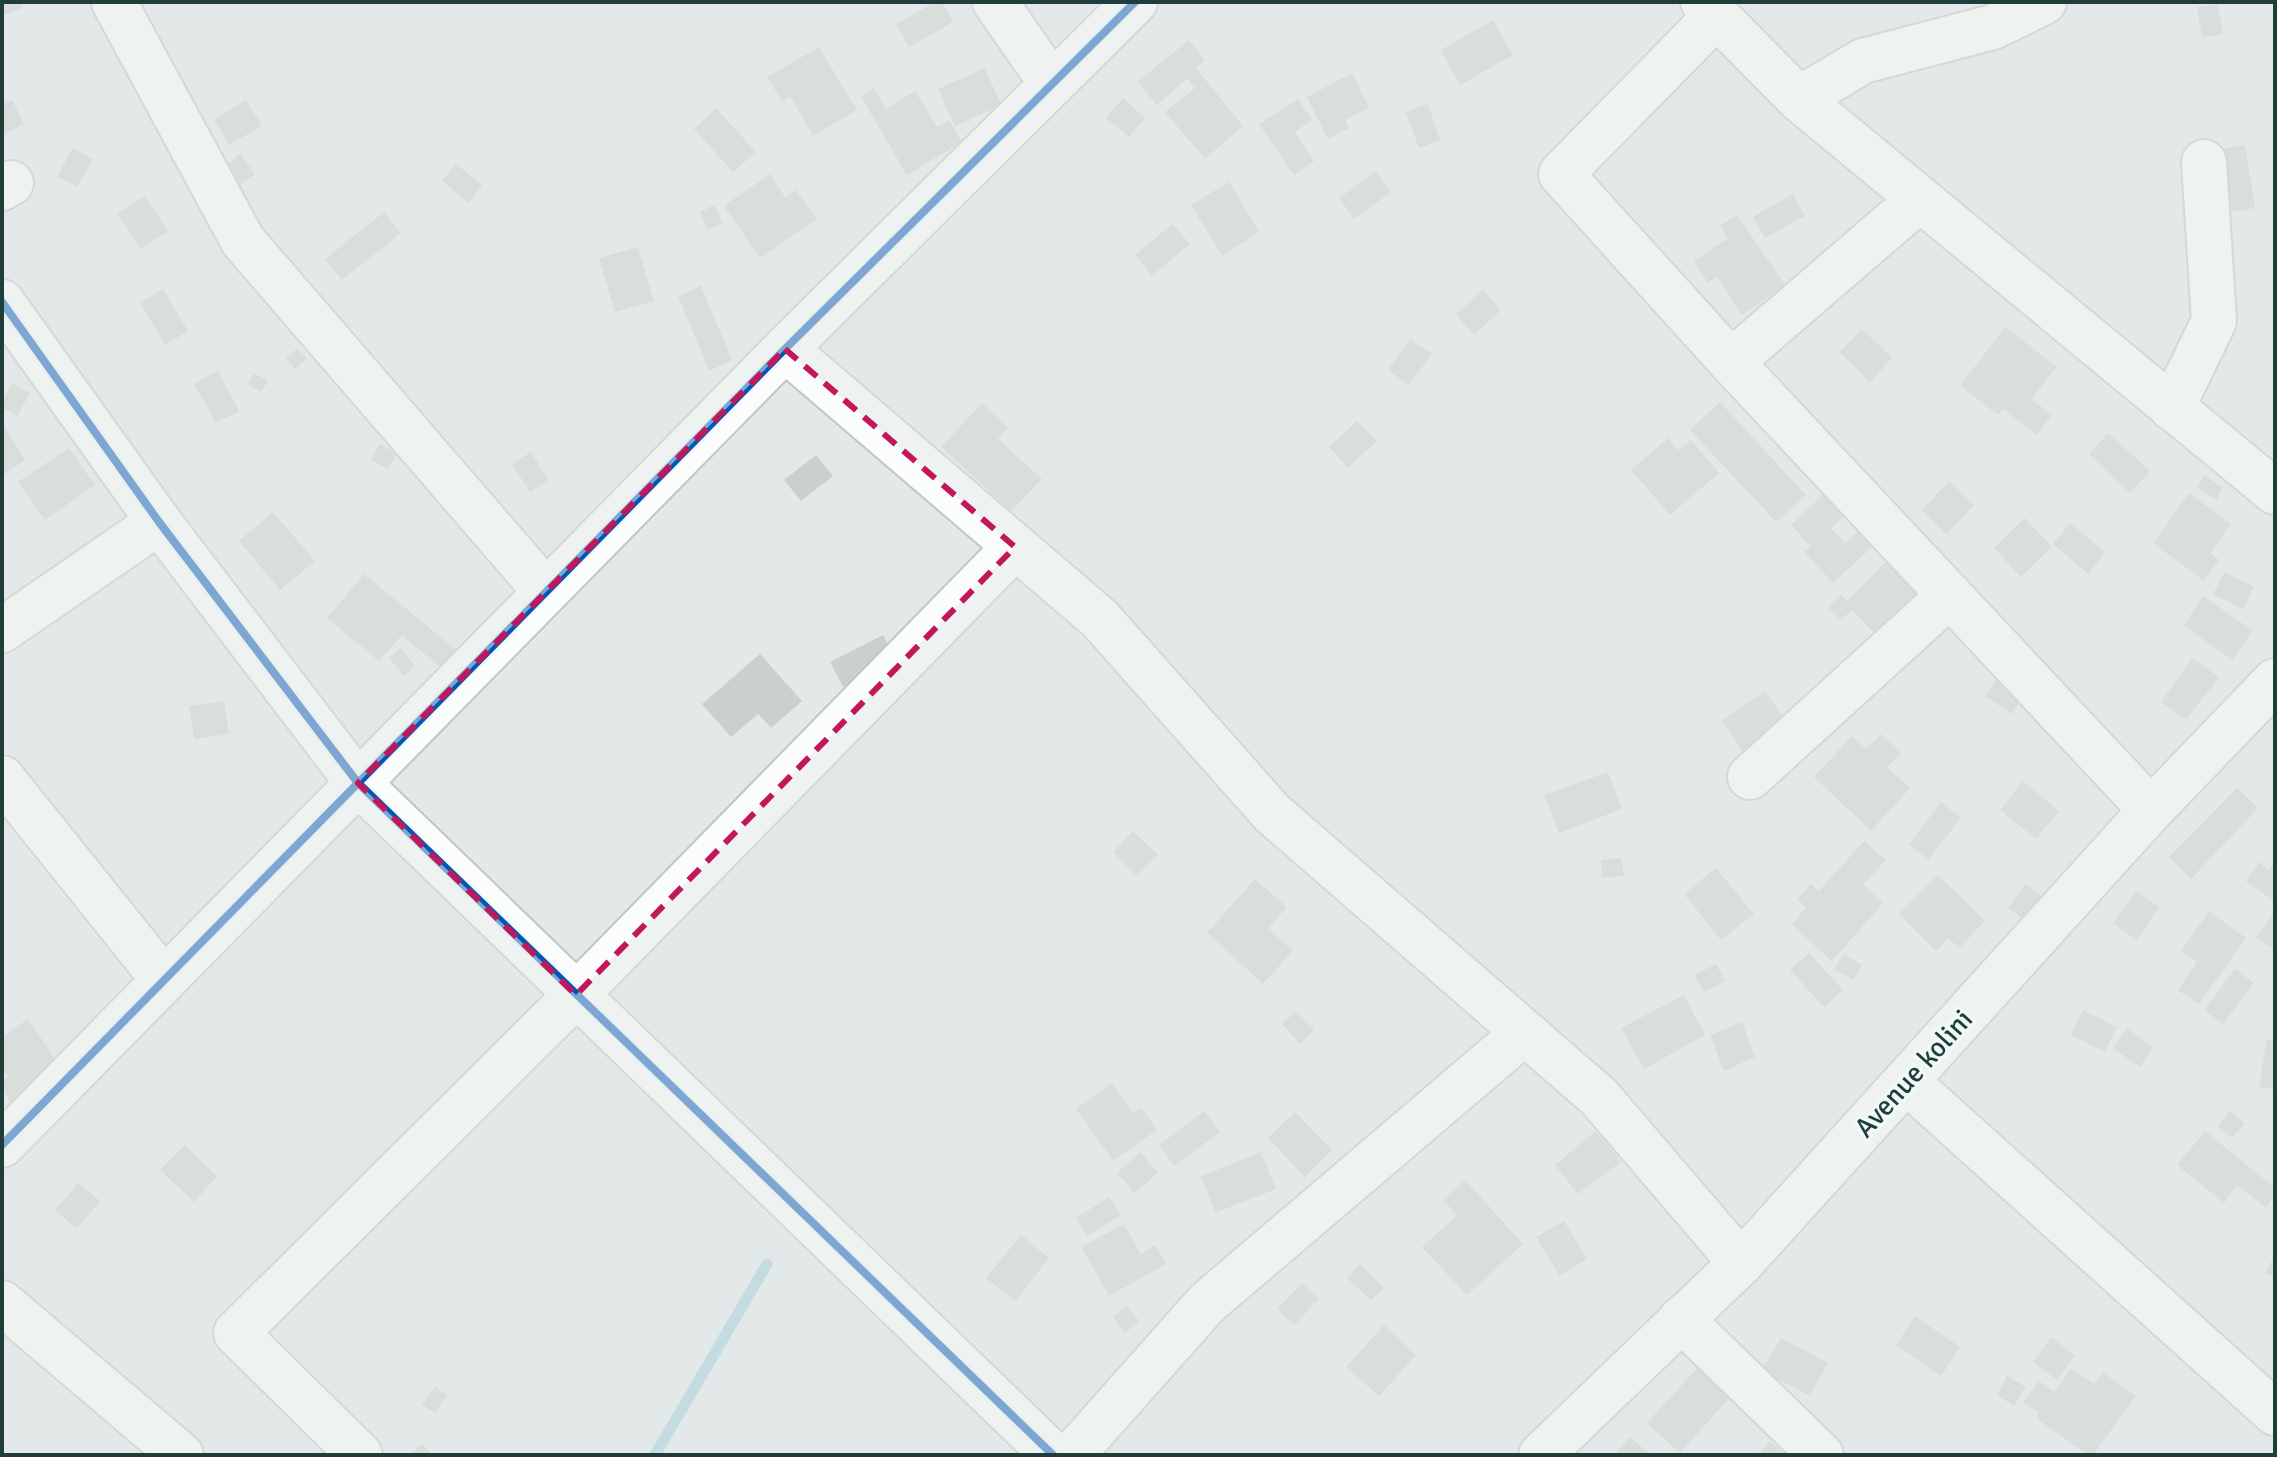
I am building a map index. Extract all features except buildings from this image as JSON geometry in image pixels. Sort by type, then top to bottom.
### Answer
[{"type":"street","points":[[114,2],[243,241],[546,592]]},
{"type":"street","points":[[995,2],[1052,84]]},
{"type":"street","points":[[2,1145],[785,349],[1135,2]]},
{"type":"street","points":[[1799,99],[1863,61],[1993,27],[2044,2]]},
{"type":"street","points":[[2151,810],[1731,362],[1561,174],[1709,9],[1799,99],[2275,492]]},
{"type":"street","points":[[2172,408],[2214,321],[2204,162]]},
{"type":"street","points":[[1731,362],[1919,200]]},
{"type":"street","points":[[2,302],[159,522],[358,783],[1053,1455]]},
{"type":"street","points":[[785,349],[1100,619],[1272,813],[1599,1097],[1741,1263]]},
{"type":"street","points":[[2,630],[159,522]]},
{"type":"street","points":[[360,1455],[236,1333],[576,995],[1015,547]]},
{"type":"street","points":[[1750,777],[1950,595]]},
{"type":"street","name":"Avenue kolini","points":[[1541,1455],[1741,1263],[2151,810],[2275,681]]},
{"type":"street","points":[[2,778],[164,980]]},
{"type":"street","points":[[1072,1455],[1207,1303],[1524,1033]]},
{"type":"street","points":[[1906,1081],[2275,1413]]},
{"type":"street","points":[[2,1303],[181,1455]]},
{"type":"street","points":[[1681,1319],[1821,1455]]},
{"type":"highlighted area","points":[[785,349],[1015,547],[576,995],[358,783]]},
{"type":"waterway","points":[[655,1455],[767,1264]]},
{"type":"cycle path","points":[[2,1145],[785,349],[1135,2]]},
{"type":"cycle path","points":[[2,302],[159,522],[358,783],[1053,1455]]}]
